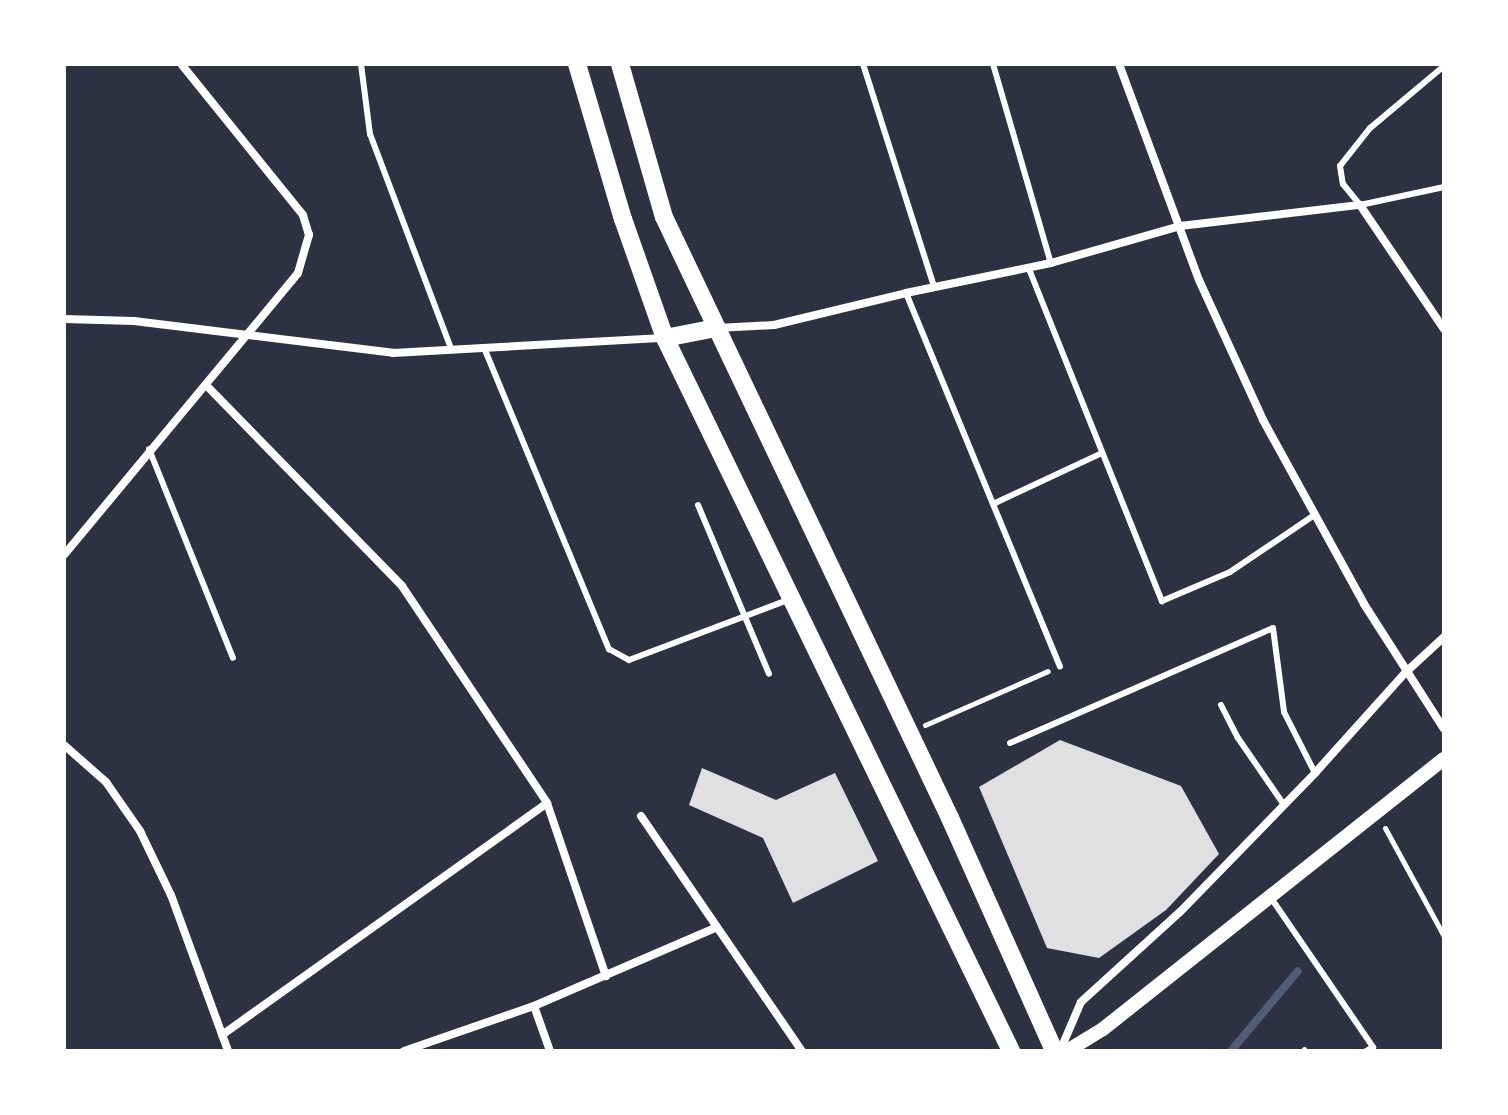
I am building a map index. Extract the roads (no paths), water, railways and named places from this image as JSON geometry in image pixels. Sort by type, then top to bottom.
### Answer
[{"type":"main road","points":[[577,64],[623,219],[665,338],[1011,1051]]},
{"type":"main road","points":[[620,64],[664,217],[950,818],[1057,1051]]},
{"type":"main road","points":[[665,338],[716,328]]},
{"type":"street","points":[[64,555],[298,273],[309,235],[303,215],[181,64]]},
{"type":"street","points":[[1119,64],[1227,346],[1313,516],[1406,672],[1444,729]]},
{"type":"street","points":[[716,328],[774,325],[906,293],[1029,269],[1180,226],[1360,205],[1444,329]]},
{"type":"street","points":[[64,319],[134,321],[393,353],[665,338]]},
{"type":"street","points":[[206,385],[402,586],[547,803],[606,976]]},
{"type":"street","points":[[1057,1051],[1081,1002],[1180,912],[1315,773],[1406,672],[1444,637]]},
{"type":"street","points":[[64,745],[106,782],[140,831],[171,895],[228,1051]]},
{"type":"street","points":[[1067,1051],[1103,1029],[1444,759]]},
{"type":"street","points":[[222,1035],[547,803]]},
{"type":"street","points":[[641,816],[802,1051]]},
{"type":"street","points":[[404,1051],[534,1006],[717,927]]},
{"type":"street","points":[[534,1006],[550,1051]]},
{"type":"lane","points":[[361,64],[370,134],[451,348]]},
{"type":"lane","points":[[863,64],[934,287]]},
{"type":"lane","points":[[993,64],[1051,263]]},
{"type":"lane","points":[[1444,66],[1370,128],[1340,166],[1343,184],[1360,205],[1444,187]]},
{"type":"lane","points":[[1029,269],[1162,601],[1230,572],[1313,516]]},
{"type":"lane","points":[[906,293],[1060,666]]},
{"type":"lane","points":[[485,350],[609,649],[629,660],[793,598]]},
{"type":"lane","points":[[149,449],[233,658]]},
{"type":"lane","points":[[993,504],[1102,453]]},
{"type":"lane","points":[[698,505],[769,674]]},
{"type":"lane","points":[[1010,743],[1273,628],[1284,712],[1315,773]]},
{"type":"lane","points":[[1221,705],[1238,738],[1284,805]]},
{"type":"lane","points":[[1271,897],[1369,1049]]},
{"type":"waterway","points":[[1231,1051],[1298,971]]}]
